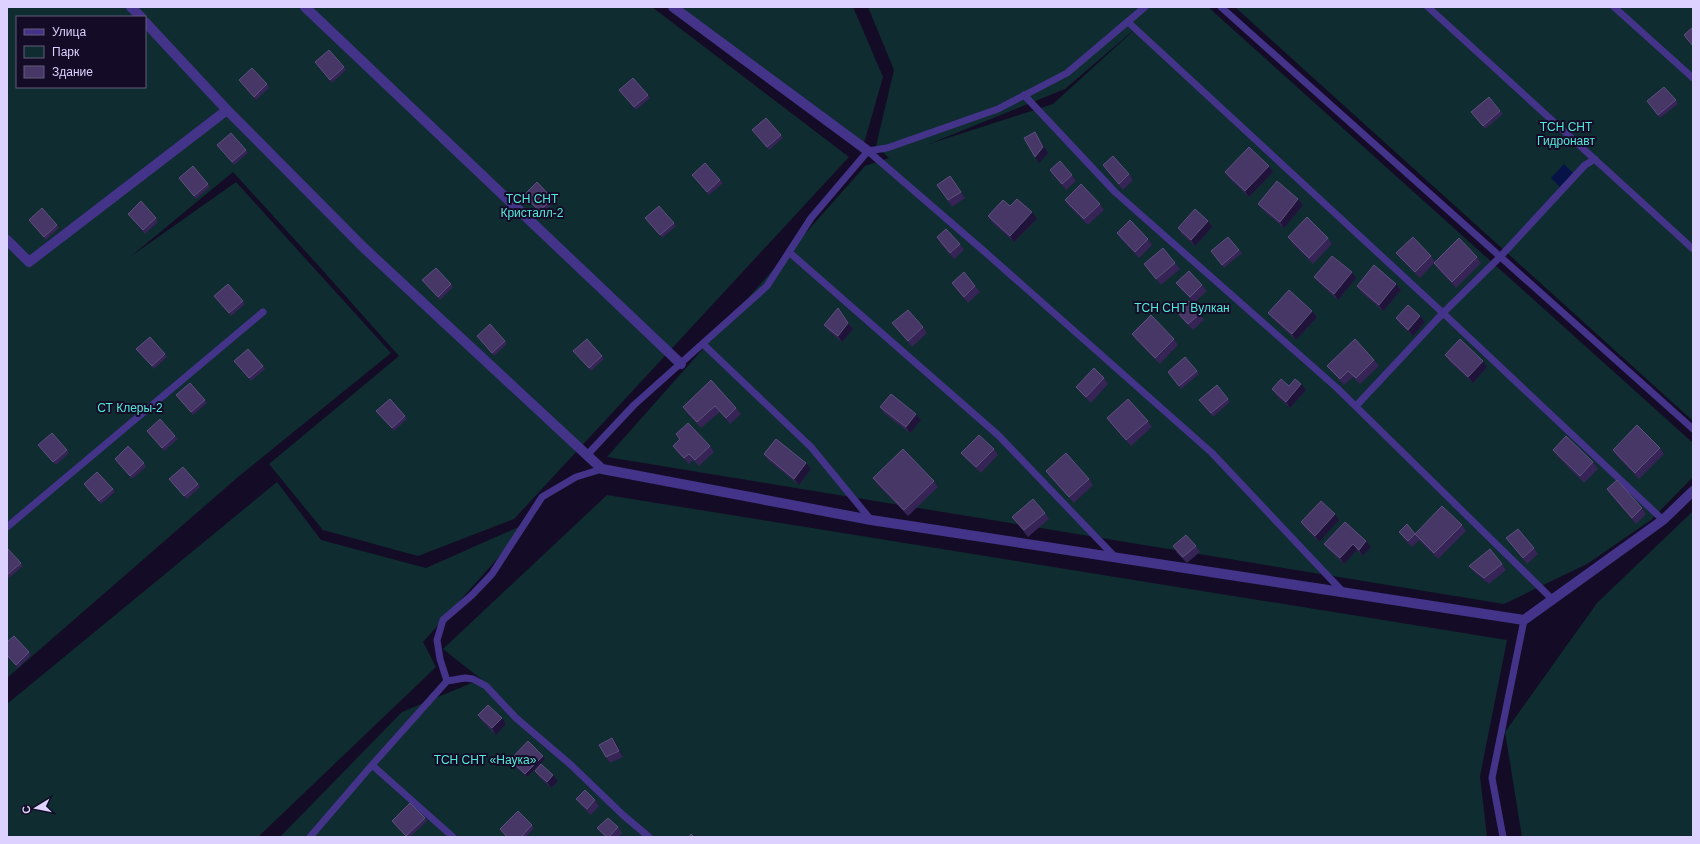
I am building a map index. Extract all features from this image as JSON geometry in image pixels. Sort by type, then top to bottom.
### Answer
[{"type":"street","points":[[131,7],[140,16]]},
{"type":"street","points":[[305,7],[681,364]]},
{"type":"street","points":[[673,7],[868,151]]},
{"type":"street","points":[[146,23],[227,110],[364,248],[602,469],[871,520],[1524,620],[1663,520],[1693,491]]},
{"type":"street","points":[[7,240],[29,262],[227,110]]},
{"type":"lane","points":[[587,455],[634,405],[767,286],[811,218],[868,151],[887,148],[998,109],[1067,73],[1145,7]]},
{"type":"lane","points":[[1221,7],[1693,429]]},
{"type":"lane","points":[[1428,7],[1693,249]]},
{"type":"lane","points":[[1614,7],[1693,78]]},
{"type":"lane","points":[[1128,22],[1443,313],[1663,520]]},
{"type":"lane","points":[[1024,95],[1115,192],[1356,406],[1552,599]]},
{"type":"lane","points":[[868,151],[985,252],[1212,453],[1343,592]]},
{"type":"lane","points":[[1356,406],[1443,313],[1500,257],[1585,165],[1595,159]]},
{"type":"lane","points":[[789,252],[998,435],[1115,558]]},
{"type":"lane","points":[[7,527],[263,312]]},
{"type":"lane","points":[[703,344],[811,447],[871,520]]},
{"type":"lane","points":[[448,681],[440,660],[437,640],[443,620],[472,595],[492,574],[542,497],[576,477],[602,469]]},
{"type":"lane","points":[[1503,837],[1492,778],[1524,620]]},
{"type":"lane","points":[[310,837],[372,765],[448,681],[465,678],[473,679],[486,686],[516,718],[571,765],[623,815],[649,837]]},
{"type":"lane","points":[[372,765],[453,837]]},
{"type":"green space","name":"ТСН СНТ Кристалл-2","points":[[7,7],[652,7],[849,157],[514,519],[418,556],[323,530],[269,464],[399,356],[233,172],[130,257],[236,182],[391,353],[238,477],[7,678]]},
{"type":"green space","points":[[675,7],[853,7],[883,77],[864,143]]},
{"type":"green space","name":"ТСН СНТ Вулкан","points":[[868,7],[1208,7],[1693,443],[1693,477],[1651,520],[1587,564],[1504,604],[607,457],[865,166],[889,158],[876,146],[894,70]],"holes":[[[1143,22],[1053,104],[929,144],[1065,89]]]},
{"type":"green space","name":"ТСН СНТ Гидронавт","points":[[1235,7],[1693,7],[1693,421]]},
{"type":"green space","points":[[277,482],[321,540],[426,568],[530,522],[423,642],[436,667],[258,837],[7,837],[7,704]]},
{"type":"green space","name":"ТСН СНТ «Наука»","points":[[607,495],[1507,640],[1480,776],[1487,837],[280,837],[402,712],[481,679],[443,649]]},
{"type":"green space","points":[[1693,511],[1693,837],[1522,837],[1505,732],[1597,603]]},
{"type":"shaded area","points":[[1564,164],[1574,174],[1561,188],[1551,178]]},
{"type":"building","points":[[1693,27],[1693,46],[1684,35]]},
{"type":"building","points":[[329,50],[344,67],[330,80],[315,62]]},
{"type":"building","points":[[252,68],[267,84],[254,97],[239,80]]},
{"type":"building","points":[[633,78],[648,95],[634,107],[619,90]]},
{"type":"building","points":[[1664,87],[1676,100],[1658,115],[1647,101]]},
{"type":"building","points":[[1489,97],[1500,111],[1483,126],[1471,112]]},
{"type":"building","points":[[766,118],[781,135],[767,147],[752,130]]},
{"type":"building","points":[[1035,132],[1043,147],[1035,157],[1024,138]]},
{"type":"building","points":[[231,133],[246,150],[232,162],[217,145]]},
{"type":"building","points":[[1249,147],[1269,166],[1245,191],[1225,172]]},
{"type":"building","points":[[1113,156],[1129,174],[1119,184],[1103,165]]},
{"type":"building","points":[[1060,161],[1072,175],[1062,184],[1050,170]]},
{"type":"building","points":[[705,163],[720,180],[707,192],[692,175]]},
{"type":"building","points":[[193,166],[208,184],[194,196],[179,178]]},
{"type":"building","points":[[950,176],[961,192],[948,200],[937,185]]},
{"type":"building","points":[[1277,181],[1298,199],[1280,222],[1258,204]]},
{"type":"building","points":[[537,182],[553,199],[539,211],[524,195]]},
{"type":"building","points":[[1081,184],[1100,204],[1084,219],[1065,200]]},
{"type":"building","points":[[1017,199],[1032,212],[1010,236],[988,216],[1003,200],[1010,206]]},
{"type":"building","points":[[141,201],[156,218],[143,230],[128,214]]},
{"type":"building","points":[[659,206],[674,223],[660,235],[645,218]]},
{"type":"building","points":[[42,208],[57,225],[44,237],[29,220]]},
{"type":"building","points":[[1195,209],[1208,221],[1191,240],[1178,228]]},
{"type":"building","points":[[1307,217],[1328,238],[1309,258],[1288,237]]},
{"type":"building","points":[[1130,220],[1148,239],[1135,252],[1117,233]]},
{"type":"building","points":[[946,229],[960,244],[950,253],[937,237]]},
{"type":"building","points":[[1228,237],[1239,250],[1222,265],[1211,251]]},
{"type":"building","points":[[1413,237],[1431,256],[1415,272],[1396,253]]},
{"type":"building","points":[[1459,238],[1477,257],[1452,282],[1434,263]]},
{"type":"building","points":[[1163,248],[1175,263],[1156,279],[1144,264]]},
{"type":"building","points":[[1332,256],[1352,272],[1334,294],[1314,277]]},
{"type":"building","points":[[1374,265],[1396,284],[1379,305],[1357,286]]},
{"type":"building","points":[[436,268],[451,284],[438,297],[422,280]]},
{"type":"building","points":[[1189,271],[1202,285],[1190,297],[1176,283]]},
{"type":"building","points":[[964,272],[975,286],[964,297],[952,283]]},
{"type":"building","points":[[228,284],[243,301],[229,313],[214,296]]},
{"type":"building","points":[[1289,290],[1312,311],[1292,334],[1268,313]]},
{"type":"building","points":[[1189,301],[1200,314],[1188,324],[1177,312]]},
{"type":"building","points":[[1408,305],[1420,316],[1408,330],[1396,318]]},
{"type":"building","points":[[838,308],[848,323],[838,336],[824,325]]},
{"type":"building","points":[[908,310],[923,327],[908,341],[892,323]]},
{"type":"building","points":[[1151,315],[1174,339],[1155,358],[1132,334]]},
{"type":"building","points":[[490,324],[505,341],[492,353],[477,336]]},
{"type":"building","points":[[150,337],[165,354],[152,366],[136,349]]},
{"type":"building","points":[[587,339],[602,356],[589,368],[573,351]]},
{"type":"building","points":[[1355,339],[1374,360],[1356,378],[1348,371],[1340,379],[1327,366]]},
{"type":"building","points":[[1460,339],[1483,361],[1468,377],[1445,355]]},
{"type":"building","points":[[248,349],[263,366],[249,378],[234,361]]},
{"type":"building","points":[[1185,357],[1197,371],[1179,386],[1168,372]]},
{"type":"building","points":[[1094,368],[1104,378],[1086,397],[1076,387]]},
{"type":"building","points":[[1281,379],[1289,386],[1295,379],[1301,384],[1286,402],[1272,389]]},
{"type":"building","points":[[711,380],[736,408],[726,418],[715,406],[697,422],[683,407]]},
{"type":"building","points":[[190,383],[205,400],[191,412],[176,395]]},
{"type":"building","points":[[1217,385],[1228,399],[1211,413],[1199,400]]},
{"type":"building","points":[[891,394],[916,414],[906,427],[880,407]]},
{"type":"building","points":[[390,399],[405,416],[392,428],[376,411]]},
{"type":"building","points":[[1128,399],[1148,421],[1126,440],[1107,418]]},
{"type":"building","points":[[160,419],[175,436],[162,448],[147,431]]},
{"type":"building","points":[[688,423],[710,446],[695,460],[689,454],[684,458],[673,446],[680,439],[676,434]]},
{"type":"building","points":[[1637,425],[1660,448],[1635,473],[1613,450]]},
{"type":"building","points":[[52,433],[67,450],[53,462],[38,445]]},
{"type":"building","points":[[979,435],[994,449],[976,467],[961,453]]},
{"type":"building","points":[[1566,436],[1593,462],[1580,476],[1553,450]]},
{"type":"building","points":[[776,439],[806,463],[794,479],[764,454]]},
{"type":"building","points":[[128,446],[144,463],[130,476],[115,459]]},
{"type":"building","points":[[903,449],[934,481],[904,510],[873,478]]},
{"type":"building","points":[[1066,453],[1089,479],[1069,497],[1046,471]]},
{"type":"building","points":[[183,467],[198,484],[184,496],[169,479]]},
{"type":"building","points":[[97,472],[113,489],[99,501],[84,484]]},
{"type":"building","points":[[1617,480],[1642,508],[1632,518],[1607,489]]},
{"type":"building","points":[[1033,499],[1045,513],[1024,530],[1012,517]]},
{"type":"building","points":[[1321,501],[1335,514],[1315,536],[1301,522]]},
{"type":"building","points":[[1442,506],[1462,525],[1434,553],[1415,534]]},
{"type":"building","points":[[1345,522],[1366,541],[1359,550],[1353,544],[1340,558],[1324,544]]},
{"type":"building","points":[[1407,524],[1415,534],[1408,541],[1399,532]]},
{"type":"building","points":[[1518,529],[1534,548],[1523,558],[1506,538]]},
{"type":"building","points":[[1186,535],[1196,546],[1183,557],[1173,546]]},
{"type":"building","points":[[7,548],[21,563],[7,575]]},
{"type":"building","points":[[1490,549],[1502,564],[1484,578],[1469,566]]},
{"type":"building","points":[[14,636],[29,652],[16,665],[7,655],[7,642]]},
{"type":"building","points":[[488,705],[502,718],[492,728],[478,715]]},
{"type":"building","points":[[612,738],[619,751],[606,757],[599,745]]},
{"type":"building","points":[[528,741],[543,756],[525,774],[510,760]]},
{"type":"building","points":[[541,764],[553,775],[547,782],[535,771]]},
{"type":"building","points":[[585,790],[595,800],[587,809],[576,799]]},
{"type":"building","points":[[410,803],[425,818],[406,836],[392,821]]},
{"type":"building","points":[[518,811],[532,825],[521,837],[507,837],[500,829]]},
{"type":"building","points":[[608,818],[618,827],[609,837],[607,837],[597,828]]},
{"type":"park label","name":"СТ Клеры-2","points":[[130,408]]}]
